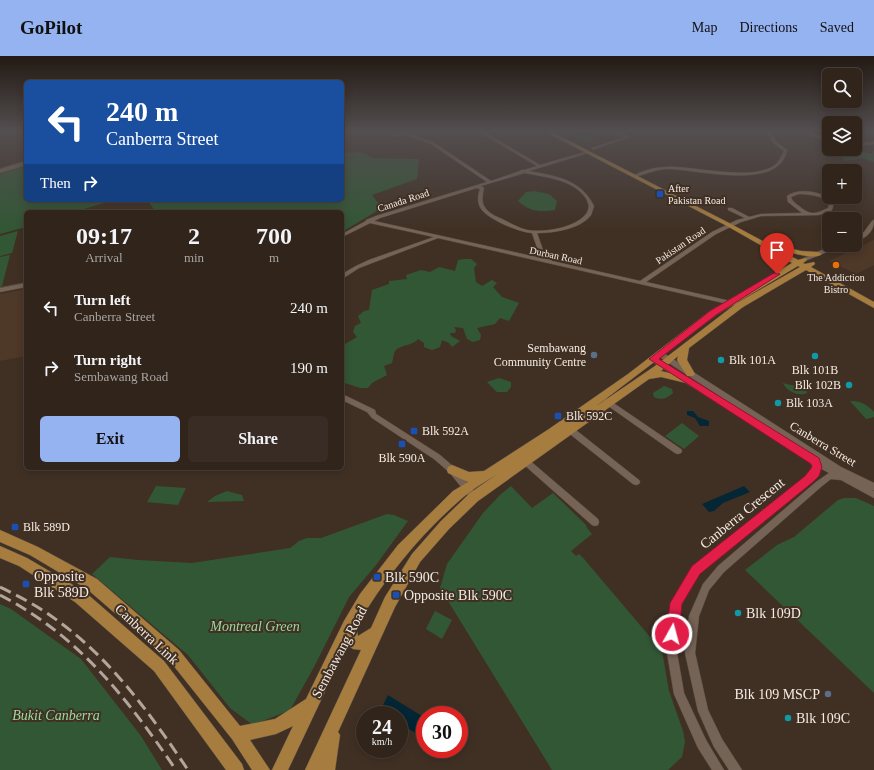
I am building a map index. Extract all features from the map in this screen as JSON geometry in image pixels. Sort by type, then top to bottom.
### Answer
[{"type":"main road","points":[[616,163],[732,223],[804,264],[823,277],[874,305]]},
{"type":"main road","points":[[778,249],[818,254]]},
{"type":"main road","points":[[778,249],[786,263],[786,269]]},
{"type":"main road","points":[[804,264],[874,297]]},
{"type":"main road","name":"Sembawang Road","points":[[280,770],[349,626],[365,599],[402,549],[457,495],[471,493],[525,461],[569,429],[656,357],[713,313],[786,269],[804,264]]},
{"type":"main road","name":"Sembawang Road","points":[[313,770],[375,632],[416,558],[486,476],[604,400],[646,376],[740,305],[794,273],[804,264]]},
{"type":"main road","points":[[794,273],[823,277]]},
{"type":"main road","points":[[646,376],[661,374],[688,377],[682,360],[685,346]]},
{"type":"main road","points":[[452,470],[469,477],[486,476]]},
{"type":"main road","name":"Canberra Link","points":[[0,536],[34,551],[92,584],[174,655],[237,734],[262,770]]},
{"type":"main road","name":"Canberra Link","points":[[0,552],[23,562],[80,597],[159,666],[236,770]]},
{"type":"main road","points":[[349,626],[353,642],[358,644],[364,642],[375,632]]},
{"type":"main road","points":[[237,734],[272,729],[286,723],[311,704]]},
{"type":"main road","points":[[328,770],[334,723]]},
{"type":"street","points":[[462,163],[490,182]]},
{"type":"street","points":[[534,163],[539,166]]},
{"type":"street","name":"Canada Road","points":[[344,235],[368,221],[548,163]]},
{"type":"street","points":[[638,175],[664,168],[730,174],[758,173],[775,168],[781,163]]},
{"type":"street","points":[[0,171],[24,164]]},
{"type":"street","points":[[477,186],[482,188],[479,195],[480,200],[482,207],[487,212],[510,225],[534,232],[562,230],[579,224],[589,214],[591,202],[586,194],[565,181],[521,171]]},
{"type":"street","name":"Pakistan Road","points":[[642,282],[714,233],[732,223],[761,215],[806,214],[824,213],[832,205],[830,200],[804,193],[789,196],[788,198],[792,203],[806,214]]},
{"type":"street","points":[[730,209],[748,218]]},
{"type":"street","name":"Durban Road","points":[[368,221],[436,238],[732,301],[740,305]]},
{"type":"street","points":[[862,237],[871,228],[874,222]]},
{"type":"street","points":[[534,232],[543,255],[551,263]]},
{"type":"street","points":[[344,274],[359,267],[436,238]]},
{"type":"street","name":"Sembawang Road","points":[[804,264],[822,252]]},
{"type":"street","name":"Sembawang Road","points":[[804,264],[835,252]]},
{"type":"street","points":[[0,291],[24,286]]},
{"type":"street","name":"Canberra Street","points":[[656,357],[815,461],[874,487]]},
{"type":"street","name":"Canberra Street","points":[[688,377],[874,495]]},
{"type":"street","points":[[344,393],[360,403],[363,408]]},
{"type":"street","points":[[344,398],[370,412],[437,457],[452,470],[471,493]]},
{"type":"street","points":[[604,400],[678,451]]},
{"type":"street","points":[[569,429],[636,482]]},
{"type":"street","points":[[525,461],[595,522]]},
{"type":"street","name":"Canberra Crescent","points":[[717,770],[702,744],[679,694],[671,647],[676,603],[696,570],[809,479],[815,473],[817,467],[815,461]]},
{"type":"street","points":[[736,770],[718,742],[703,711],[690,653],[694,616],[706,587],[721,570],[819,484],[837,472]]},
{"type":"shaded area","points":[[874,240],[874,265],[856,274],[829,261],[848,252],[862,252],[862,246]]},
{"type":"shaded area","points":[[24,289],[24,356],[0,361],[0,294]]},
{"type":"green space","points":[[344,163],[419,163],[417,179],[372,195],[382,208],[344,231],[344,210],[154,210],[148,202],[344,202]]},
{"type":"green space","points":[[24,166],[24,202],[107,202],[81,210],[24,210],[24,228],[0,234],[0,174]]},
{"type":"green space","points":[[534,191],[549,194],[557,201],[555,210],[535,210],[522,205],[518,201],[526,192]]},
{"type":"green space","points":[[18,231],[12,253],[0,256],[0,236]]},
{"type":"green space","points":[[10,255],[2,286],[0,287],[0,257]]},
{"type":"green space","points":[[471,259],[477,264],[474,268],[476,282],[482,286],[492,280],[497,283],[493,287],[502,297],[519,303],[509,321],[500,318],[495,324],[477,328],[481,335],[480,340],[473,342],[467,339],[463,328],[454,327],[456,330],[455,333],[450,333],[451,336],[460,341],[452,347],[449,343],[442,340],[440,347],[432,350],[424,347],[424,343],[418,339],[415,342],[395,351],[392,363],[384,366],[387,375],[372,383],[368,388],[360,388],[344,383],[344,345],[357,337],[353,332],[355,326],[361,323],[358,316],[364,311],[369,310],[372,290],[389,284],[389,281],[407,279],[406,275],[421,270],[430,272],[439,267],[455,271],[458,260]]},
{"type":"green space","points":[[499,378],[511,382],[511,387],[507,392],[497,392],[487,382]]},
{"type":"green space","points":[[783,383],[806,389],[807,393],[797,394],[790,391]]},
{"type":"green space","points":[[664,386],[672,389],[673,393],[664,398],[659,399],[654,397],[653,393]]},
{"type":"green space","points":[[850,401],[860,402],[869,407],[874,412],[874,417],[866,419]]},
{"type":"green space","points":[[682,423],[699,436],[684,449],[665,436]]},
{"type":"green space","points":[[156,486],[186,488],[178,505],[147,502]]},
{"type":"green space","points":[[511,486],[532,508],[553,493],[586,525],[592,534],[571,551],[576,556],[579,554],[584,559],[662,651],[669,691],[683,731],[685,742],[682,757],[668,770],[552,770],[440,588],[447,564],[483,513]]},
{"type":"green space","points":[[227,491],[242,495],[244,501],[207,502],[215,496]]},
{"type":"green space","points":[[844,498],[856,498],[874,506],[874,693],[745,570],[777,545],[794,537],[838,500]]},
{"type":"green space","name":"Montreal Green","points":[[387,514],[394,515],[408,521],[376,565],[349,597],[314,667],[290,710],[253,725],[230,708],[188,655],[92,574],[110,557],[192,563],[290,548],[299,541],[307,538],[321,538]]},
{"type":"green space","name":"Bukit Canberra","points":[[0,604],[11,609],[81,659],[141,736],[162,770],[0,770]]},
{"type":"green space","points":[[435,611],[452,620],[442,639],[426,629]]},
{"type":"water","points":[[687,411],[693,411],[698,417],[709,421],[709,426],[700,426],[695,418],[687,415]]},
{"type":"water","points":[[744,486],[750,492],[723,503],[714,511],[709,512],[702,504]]},
{"type":"water","points":[[388,695],[406,706],[382,706]]},
{"type":"water","points":[[408,707],[416,712],[416,733],[408,728]]},
{"type":"railway","points":[[0,587],[30,602],[51,616],[78,636],[96,653],[145,709],[188,770]]},
{"type":"railway","points":[[0,595],[28,611],[77,649],[120,694],[158,743],[176,770]]},
{"type":"place","name":"After Pakistan Road","points":[[660,194]]},
{"type":"place","name":"The Addiction Bistro","points":[[836,265]]},
{"type":"place","name":"Sembawang Community Centre","points":[[594,355]]},
{"type":"place","name":"Blk 101B","points":[[815,356]]},
{"type":"place","name":"Blk 101A","points":[[721,360]]},
{"type":"place","name":"Blk 102B","points":[[849,385]]},
{"type":"place","name":"Blk 103A","points":[[778,403]]},
{"type":"place","name":"Blk 592C","points":[[558,416]]},
{"type":"place","name":"Blk 592A","points":[[414,431]]},
{"type":"place","name":"Blk 590A","points":[[402,444]]},
{"type":"place","name":"Blk 589D","points":[[15,527]]},
{"type":"place","name":"Blk 590C","points":[[377,577]]},
{"type":"place","name":"Opposite Blk 589D","points":[[26,584]]},
{"type":"place","name":"Opposite Blk 590C","points":[[396,595]]},
{"type":"place","name":"Blk 109D","points":[[738,613]]},
{"type":"place","name":"Blk 109 MSCP","points":[[828,694]]},
{"type":"place","name":"Blk 109C","points":[[788,718]]},
{"type":"route","points":[[672,634],[676,603],[696,570],[809,479],[815,473],[817,467],[815,461],[653,359],[713,313],[777,274]]}]
